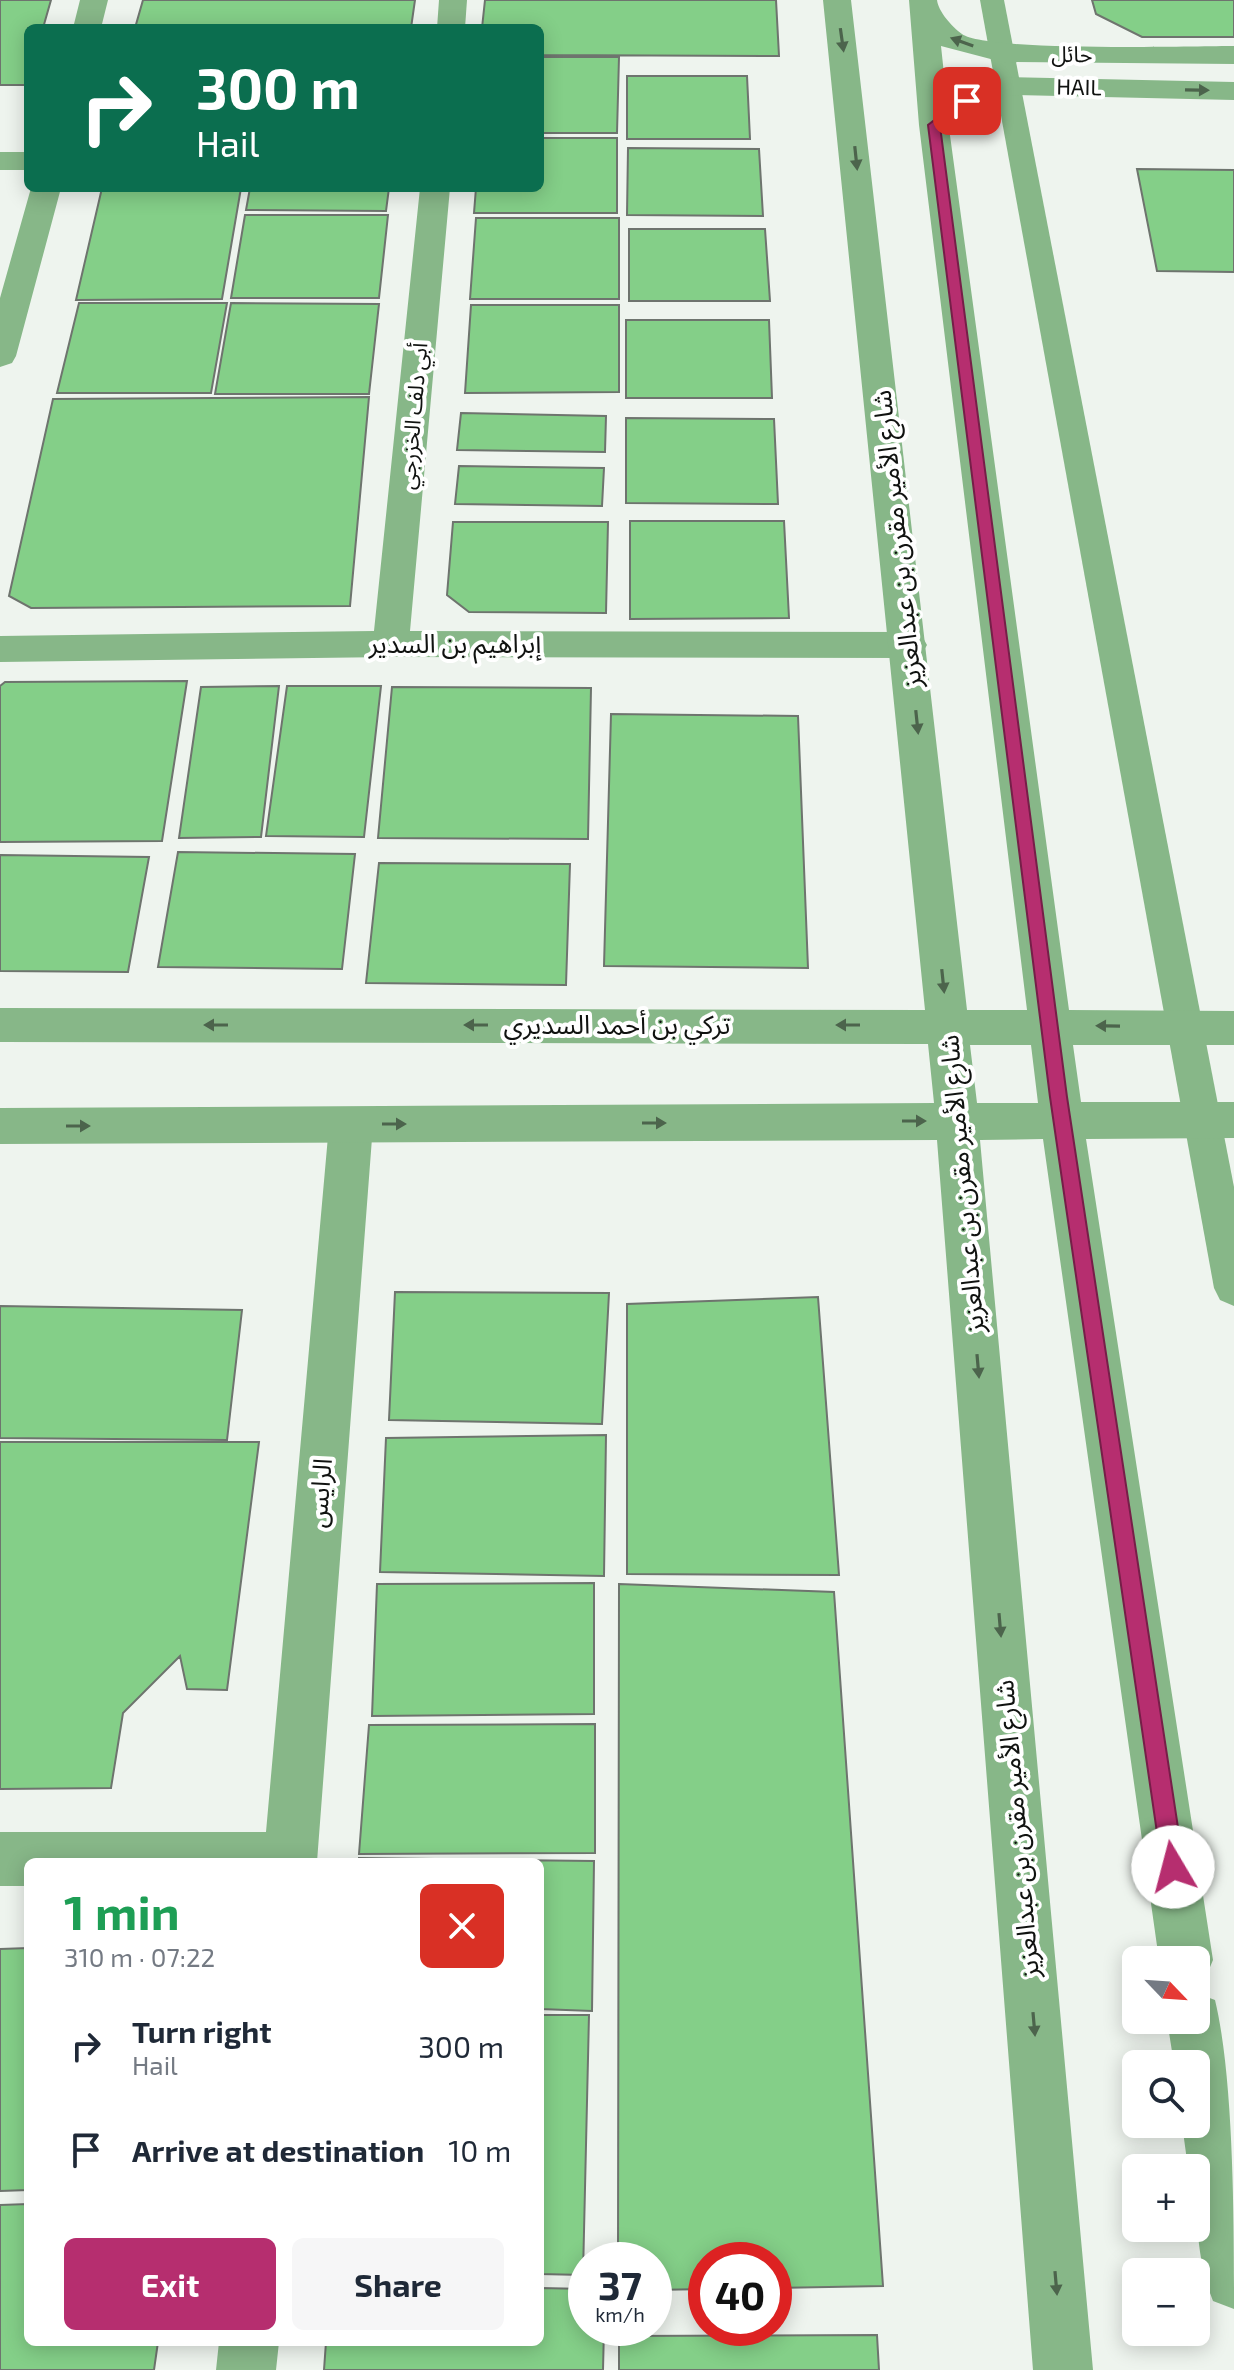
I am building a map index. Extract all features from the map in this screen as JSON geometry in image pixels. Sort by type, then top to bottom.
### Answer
[{"type":"street","points":[[88,24],[94,0]]},
{"type":"street","points":[[451,24],[453,0]]},
{"type":"street","name":"شارع الأمير مقرن بن عبدالعزيز","points":[[837,0],[909,645],[957,1121],[1063,2370]]},
{"type":"street","points":[[992,0],[1186,1027],[1218,1119],[1234,1288]]},
{"type":"street","points":[[924,5],[934,125],[1049,1025],[1184,1946]]},
{"type":"street","name":"حائل","points":[[924,5],[953,42],[1002,53],[1234,55]]},
{"type":"street","points":[[1145,54],[1150,89]]},
{"type":"street","name":"HAIL","points":[[934,125],[967,101],[1008,86],[1234,91]]},
{"type":"street","points":[[0,161],[24,161]]},
{"type":"street","points":[[0,356],[45,192]]},
{"type":"street","name":"أبي دلف الخزرجي","points":[[391,644],[435,192]]},
{"type":"street","name":"إبراهيم بن السدير","points":[[0,649],[391,644],[909,645]]},
{"type":"street","name":"تركي بن أحمد السديري","points":[[0,1025],[1049,1025],[1234,1028]]},
{"type":"street","points":[[0,1126],[1218,1119]]},
{"type":"street","name":"الرايس","points":[[290,1858],[351,1125]]},
{"type":"street","points":[[0,1859],[24,1859]]},
{"type":"street","points":[[1197,2034],[1234,2280]]},
{"type":"street","points":[[246,2370],[249,2346]]},
{"type":"building","points":[[0,0],[51,0],[44,24],[24,24],[24,85],[0,85]]},
{"type":"building","points":[[143,0],[415,0],[412,24],[136,24]]},
{"type":"building","points":[[485,0],[776,0],[779,56],[544,55],[544,24],[482,24]]},
{"type":"building","points":[[1092,0],[1234,0],[1234,37],[1142,37],[1096,14]]},
{"type":"building","points":[[544,57],[619,57],[617,133],[544,133]]},
{"type":"building","points":[[627,76],[747,76],[750,139],[627,139]]},
{"type":"building","points":[[544,138],[617,138],[617,213],[474,213],[476,192],[544,192]]},
{"type":"building","points":[[628,148],[759,149],[763,216],[627,215]]},
{"type":"building","points":[[1137,169],[1234,170],[1234,272],[1157,271]]},
{"type":"building","points":[[101,192],[240,192],[222,299],[76,300]]},
{"type":"building","points":[[249,192],[388,192],[386,211],[246,210]]},
{"type":"building","points":[[245,215],[388,215],[379,298],[231,298]]},
{"type":"building","points":[[476,218],[619,218],[619,299],[470,299]]},
{"type":"building","points":[[629,229],[765,229],[770,301],[629,301]]},
{"type":"building","points":[[79,303],[227,303],[211,393],[57,393]]},
{"type":"building","points":[[231,303],[379,304],[369,394],[215,394]]},
{"type":"building","points":[[471,305],[619,305],[619,392],[465,393]]},
{"type":"building","points":[[626,320],[769,320],[772,398],[626,398]]},
{"type":"building","points":[[369,397],[350,606],[31,608],[9,596],[53,399]]},
{"type":"building","points":[[461,413],[606,416],[605,452],[457,450]]},
{"type":"building","points":[[626,418],[774,419],[778,504],[626,503]]},
{"type":"building","points":[[459,466],[604,468],[602,506],[455,504]]},
{"type":"building","points":[[630,521],[784,521],[789,618],[630,619]]},
{"type":"building","points":[[453,522],[608,522],[606,613],[469,612],[447,595]]},
{"type":"building","points":[[187,681],[162,841],[0,842],[0,686],[5,682]]},
{"type":"building","points":[[279,686],[261,837],[179,838],[201,687]]},
{"type":"building","points":[[287,686],[381,686],[364,837],[266,836]]},
{"type":"building","points":[[392,687],[591,688],[588,839],[378,838]]},
{"type":"building","points":[[611,714],[798,716],[808,968],[604,966]]},
{"type":"building","points":[[178,852],[355,854],[342,969],[158,967]]},
{"type":"building","points":[[0,855],[149,857],[128,972],[0,971]]},
{"type":"building","points":[[379,863],[570,864],[566,985],[366,983]]},
{"type":"building","points":[[395,1292],[609,1293],[602,1424],[389,1420]]},
{"type":"building","points":[[818,1297],[839,1575],[627,1574],[627,1304]]},
{"type":"building","points":[[0,1306],[242,1310],[227,1440],[0,1438]]},
{"type":"building","points":[[606,1435],[604,1576],[380,1572],[386,1438]]},
{"type":"building","points":[[0,1442],[259,1442],[227,1690],[187,1689],[180,1656],[123,1713],[111,1788],[0,1789]]},
{"type":"building","points":[[594,1583],[594,1714],[372,1716],[377,1584]]},
{"type":"building","points":[[619,1584],[834,1592],[883,2286],[792,2288],[792,2242],[688,2242],[688,2289],[672,2290],[672,2242],[618,2242]]},
{"type":"building","points":[[595,1724],[595,1853],[359,1854],[369,1725]]},
{"type":"building","points":[[544,1860],[594,1861],[592,2011],[544,2009]]},
{"type":"building","points":[[24,1948],[24,2190],[0,2191],[0,1949]]},
{"type":"building","points":[[544,2015],[589,2015],[584,2242],[568,2242],[568,2275],[544,2274]]},
{"type":"building","points":[[24,2204],[24,2346],[157,2346],[154,2370],[0,2370],[0,2205]]},
{"type":"building","points":[[544,2288],[568,2289],[568,2346],[604,2346],[603,2370],[324,2370],[326,2346],[544,2346]]},
{"type":"building","points":[[792,2335],[877,2335],[879,2370],[619,2370],[619,2346],[672,2346],[672,2336],[688,2336],[688,2346],[792,2346]]},
{"type":"route","points":[[967,101],[934,125],[1059,1097],[1173,1867]]}]
